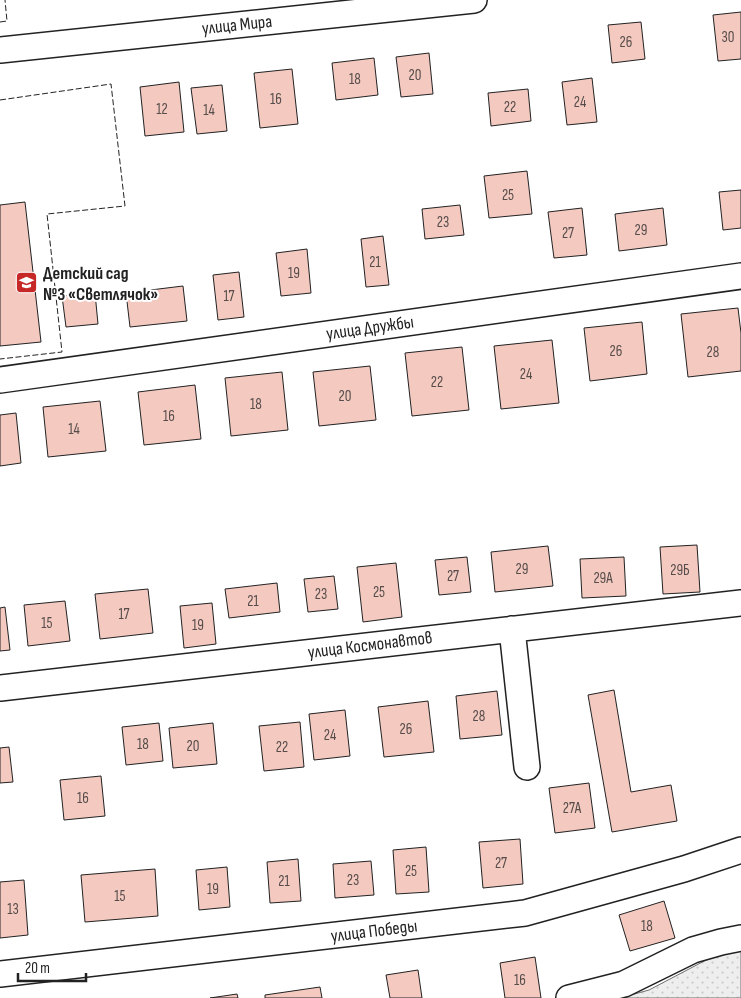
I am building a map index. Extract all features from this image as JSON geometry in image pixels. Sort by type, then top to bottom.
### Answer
[{"type":"street","name":"улица Мира","points":[[0,50],[474,0]]},
{"type":"street","name":"улица Дружбы","points":[[0,380],[741,276]]},
{"type":"street","name":"улица Космонавтов","points":[[0,688],[741,603]]},
{"type":"street","points":[[512,629],[527,767]]},
{"type":"street","name":"улица Победы","points":[[0,974],[525,913],[684,869],[741,850]]},
{"type":"street","points":[[569,998],[630,991],[693,950],[741,938]]},
{"type":"shaded area","points":[[729,948],[741,948],[741,998],[620,998],[649,990]]},
{"type":"building","points":[[741,12],[741,59],[718,61],[713,15]]},
{"type":"building","points":[[641,22],[645,59],[612,63],[608,25]]},
{"type":"building","points":[[429,53],[433,94],[401,97],[396,57]]},
{"type":"building","points":[[374,58],[378,95],[336,100],[332,63]]},
{"type":"building","points":[[292,69],[298,124],[260,128],[254,73]]},
{"type":"building","points":[[592,78],[597,122],[567,125],[562,82]]},
{"type":"building","points":[[179,82],[184,132],[145,136],[140,87]]},
{"type":"building","points":[[222,85],[227,131],[197,134],[191,88]]},
{"type":"building","points":[[528,89],[531,121],[491,126],[488,93]]},
{"type":"building","points":[[527,171],[532,214],[489,218],[484,176]]},
{"type":"building","points":[[741,190],[741,228],[723,230],[719,192]]},
{"type":"building","points":[[25,202],[41,342],[0,346],[0,205]]},
{"type":"building","points":[[460,205],[464,235],[425,239],[422,209]]},
{"type":"building","points":[[582,208],[587,255],[554,258],[548,212]]},
{"type":"building","points":[[663,208],[667,245],[619,251],[615,214]]},
{"type":"building","points":[[383,236],[389,285],[366,287],[361,239]]},
{"type":"building","points":[[307,249],[311,293],[281,296],[276,253]]},
{"type":"building","points":[[239,272],[244,317],[218,320],[213,275]]},
{"type":"building","points":[[183,286],[187,321],[130,327],[126,293]]},
{"type":"building","points":[[95,293],[98,324],[66,327],[62,296]]},
{"type":"building","points":[[738,308],[741,333],[741,371],[688,377],[681,314]]},
{"type":"building","points":[[642,322],[647,374],[590,381],[584,328]]},
{"type":"building","points":[[552,340],[559,403],[501,409],[494,346]]},
{"type":"building","points":[[462,347],[469,410],[412,416],[405,353]]},
{"type":"building","points":[[370,366],[376,420],[319,426],[313,372]]},
{"type":"building","points":[[282,372],[288,430],[231,436],[225,378]]},
{"type":"building","points":[[195,385],[201,439],[144,445],[138,392]]},
{"type":"building","points":[[100,401],[106,451],[48,457],[43,407]]},
{"type":"building","points":[[16,413],[21,463],[0,466],[0,415]]},
{"type":"building","points":[[697,545],[700,592],[663,594],[660,547]]},
{"type":"building","points":[[548,546],[553,586],[495,592],[491,552]]},
{"type":"building","points":[[467,557],[471,592],[439,595],[435,560]]},
{"type":"building","points":[[624,557],[626,596],[582,598],[580,559]]},
{"type":"building","points":[[396,563],[402,617],[363,622],[357,567]]},
{"type":"building","points":[[334,576],[338,609],[308,612],[304,579]]},
{"type":"building","points":[[277,583],[280,612],[229,618],[225,589]]},
{"type":"building","points":[[148,589],[153,633],[100,639],[95,594]]},
{"type":"building","points":[[65,601],[70,641],[28,646],[24,605]]},
{"type":"building","points":[[212,603],[216,644],[184,648],[180,606]]},
{"type":"building","points":[[5,607],[10,650],[0,651],[0,608]]},
{"type":"building","points":[[614,690],[631,792],[671,785],[677,821],[612,832],[588,695]]},
{"type":"building","points":[[497,691],[502,735],[460,739],[456,696]]},
{"type":"building","points":[[428,701],[434,752],[384,757],[378,707]]},
{"type":"building","points":[[345,710],[350,756],[314,760],[309,714]]},
{"type":"building","points":[[300,722],[304,767],[264,771],[259,726]]},
{"type":"building","points":[[159,723],[163,761],[126,765],[122,727]]},
{"type":"building","points":[[213,723],[217,764],[173,768],[169,728]]},
{"type":"building","points":[[9,747],[13,782],[0,783],[0,748]]},
{"type":"building","points":[[101,776],[105,816],[64,820],[60,780]]},
{"type":"building","points":[[589,783],[595,828],[555,833],[549,788]]},
{"type":"building","points":[[520,839],[523,884],[483,888],[479,842]]},
{"type":"building","points":[[426,847],[429,892],[396,894],[393,850]]},
{"type":"building","points":[[298,859],[301,901],[270,903],[267,862]]},
{"type":"building","points":[[371,861],[374,895],[335,898],[333,864]]},
{"type":"building","points":[[227,867],[230,907],[199,910],[196,870]]},
{"type":"building","points":[[155,869],[158,916],[85,922],[81,875]]},
{"type":"building","points":[[24,880],[28,935],[0,938],[0,882]]},
{"type":"building","points":[[664,901],[675,938],[630,951],[619,915]]},
{"type":"building","points":[[535,957],[541,998],[505,998],[500,963]]},
{"type":"building","points":[[418,970],[422,998],[390,998],[386,975]]},
{"type":"building","points":[[320,987],[322,998],[265,998],[265,995]]},
{"type":"building","points":[[237,994],[238,998],[210,998]]},
{"type":"fence","points":[[0,22],[7,21],[5,0]]},
{"type":"fence","points":[[0,100],[111,84],[125,206],[47,214],[62,352],[0,359]]},
{"type":"place","name":"Детский сад №3 «Светлячок»","points":[[27,283]]}]
